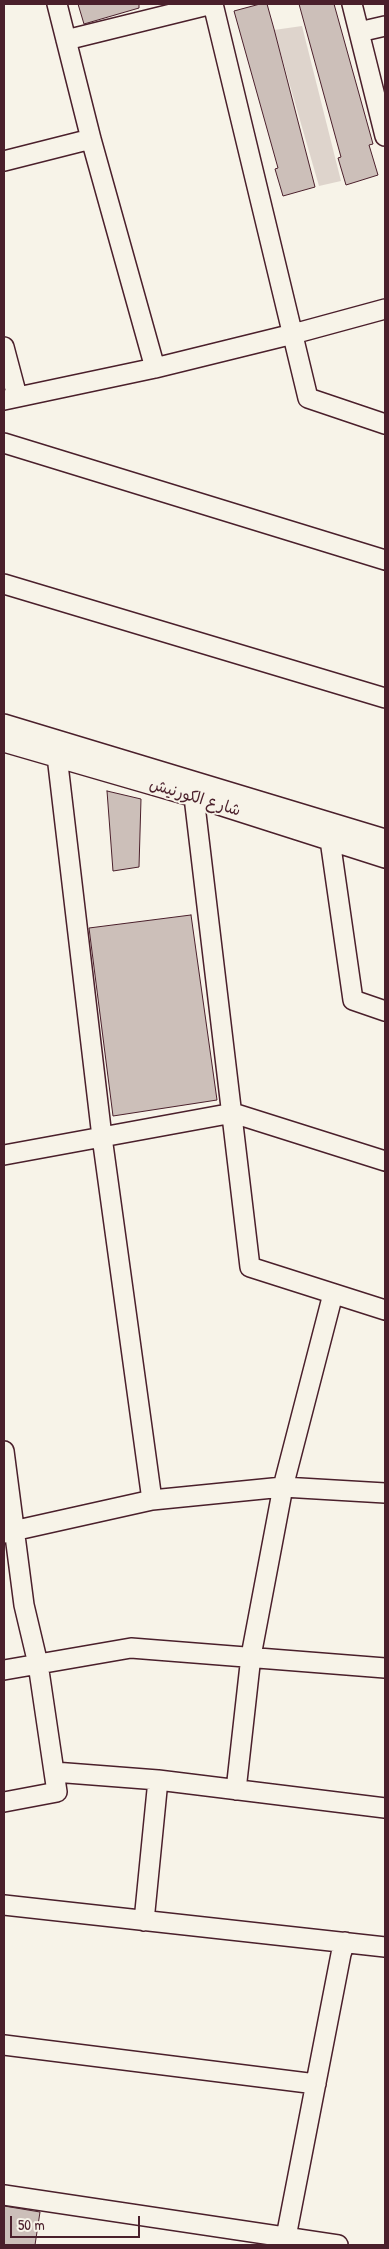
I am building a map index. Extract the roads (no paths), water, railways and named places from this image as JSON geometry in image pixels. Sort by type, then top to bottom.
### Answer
[{"type":"street","points":[[57,4],[91,139],[154,368]]},
{"type":"street","points":[[66,40],[213,4],[308,398],[385,424]]},
{"type":"street","points":[[352,4],[385,136]]},
{"type":"street","points":[[359,32],[385,26]]},
{"type":"street","points":[[4,161],[91,139]]},
{"type":"street","points":[[4,348],[10,398],[154,368],[294,334],[385,309]]},
{"type":"street","points":[[4,443],[385,560]]},
{"type":"street","points":[[4,584],[385,698]]},
{"type":"street","name":"شارع الكورنيش","points":[[4,724],[385,839]]},
{"type":"street","name":"شارع الكورنيش","points":[[4,742],[194,797],[385,858]]},
{"type":"street","points":[[57,756],[102,1137],[152,1500]]},
{"type":"street","points":[[194,797],[250,1267],[385,1310]]},
{"type":"street","points":[[330,840],[353,1000],[385,1011]]},
{"type":"street","points":[[4,1155],[233,1113],[385,1161]]},
{"type":"street","points":[[236,1790],[251,1656],[283,1487],[334,1294]]},
{"type":"street","points":[[4,1451],[9,1532],[38,1664],[57,1792],[4,1802]]},
{"type":"street","points":[[9,1532],[152,1500],[283,1487],[385,1493]]},
{"type":"street","points":[[4,1670],[131,1648],[385,1668]]},
{"type":"street","points":[[54,1772],[158,1780],[385,1808]]},
{"type":"street","points":[[144,1921],[158,1780]]},
{"type":"street","points":[[4,1905],[385,1947]]},
{"type":"street","points":[[286,2237],[341,1954],[345,1942]]},
{"type":"street","points":[[4,2045],[316,2084]]},
{"type":"street","points":[[4,2195],[338,2245]]}]
